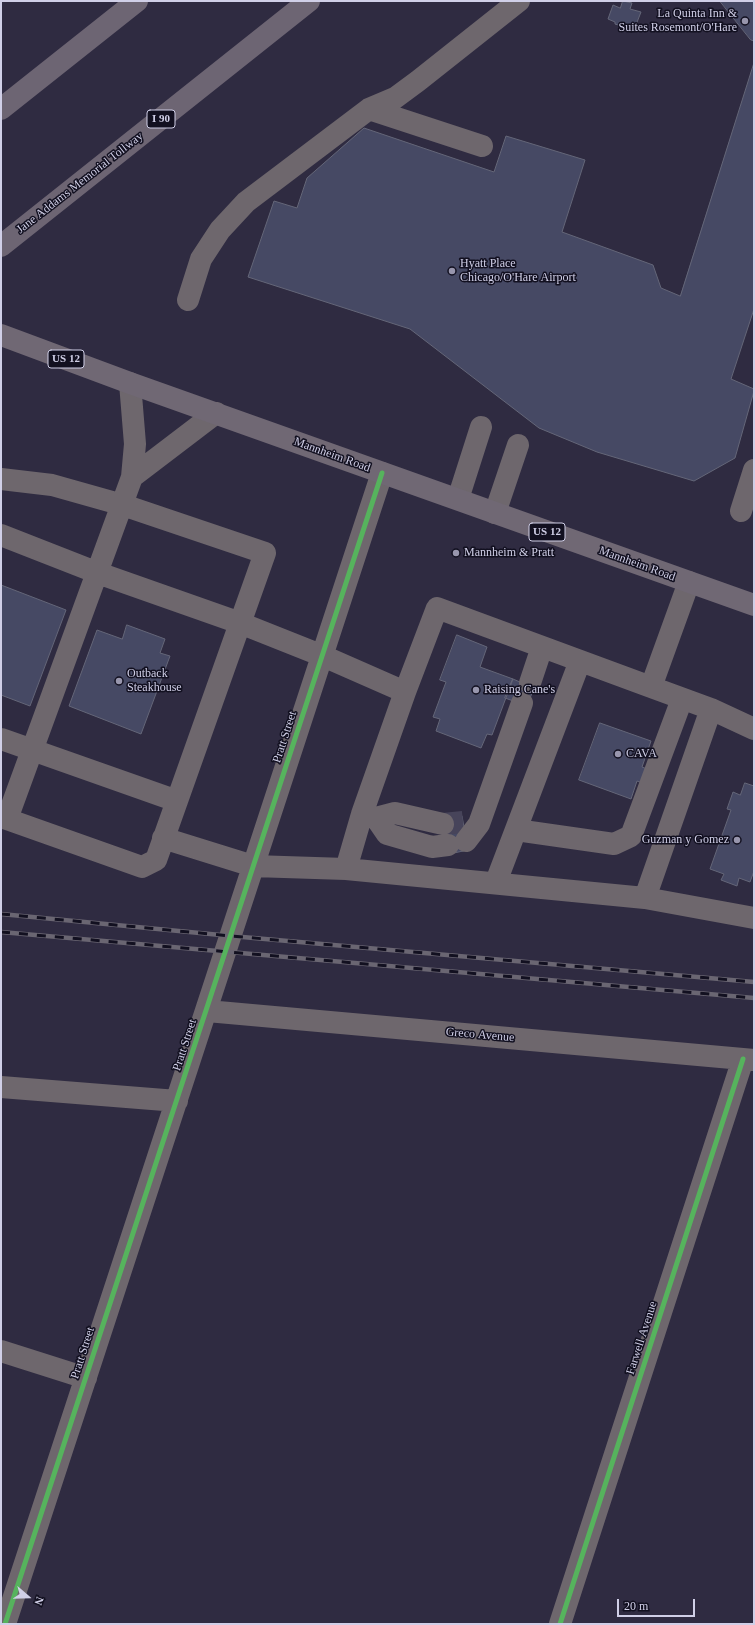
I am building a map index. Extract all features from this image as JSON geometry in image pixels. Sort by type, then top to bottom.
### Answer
[{"type":"highway","points":[[1,110],[137,1]]},
{"type":"highway","name":"Jane Addams Memorial Tollway","points":[[7,241],[309,1]]},
{"type":"main road","name":"Mannheim Road","points":[[1,335],[130,383],[754,605]]},
{"type":"street","points":[[188,300],[201,260],[220,230],[246,202],[369,110],[395,98],[519,1]]},
{"type":"street","points":[[369,110],[482,146]]},
{"type":"street","points":[[1,480],[52,485],[123,505],[265,553],[156,860],[142,867],[4,818],[32,750],[123,505],[132,477],[135,444],[130,383]]},
{"type":"street","points":[[132,477],[216,413]]},
{"type":"street","points":[[458,499],[481,426]]},
{"type":"street","points":[[495,513],[518,445]]},
{"type":"street","points":[[743,512],[754,470]]},
{"type":"street","name":"Pratt Street","points":[[5,1624],[382,473]]},
{"type":"street","points":[[1,535],[98,573],[240,623],[323,656],[404,692]]},
{"type":"street","points":[[651,687],[689,582]]},
{"type":"street","points":[[346,869],[369,816],[404,692],[437,608],[711,709],[754,729]]},
{"type":"street","points":[[530,683],[542,647]]},
{"type":"street","points":[[496,882],[580,661]]},
{"type":"street","points":[[516,830],[614,844],[631,836],[682,698]]},
{"type":"street","points":[[369,816],[395,812],[460,831],[522,703]]},
{"type":"street","points":[[645,898],[711,709]]},
{"type":"street","points":[[1,739],[177,801]]},
{"type":"street","points":[[163,838],[254,866],[346,869],[496,882],[645,898],[754,918]]},
{"type":"street","name":"Greco Avenue","points":[[206,1010],[749,1060]]},
{"type":"street","name":"Farwell Avenue","points":[[560,1624],[749,1060]]},
{"type":"street","points":[[1,1087],[177,1100]]},
{"type":"street","points":[[1,1351],[86,1378]]},
{"type":"building","points":[[623,1],[632,3],[630,9],[641,12],[634,30],[615,24],[615,22],[608,19],[613,5],[620,8]]},
{"type":"building","name":"La Quinta Inn & Suites Rosemont/O'Hare","points":[[720,1],[754,1],[754,41],[751,40]]},
{"type":"building","name":"Hyatt Place Chicago/O'Hare Airport","points":[[754,63],[754,309],[731,379],[754,389],[754,391],[735,458],[694,481],[597,452],[539,428],[410,329],[248,277],[274,201],[297,208],[307,178],[364,128],[494,172],[506,136],[585,160],[562,232],[653,265],[661,288],[680,296]]},
{"type":"building","points":[[1,585],[66,610],[30,706],[1,695]]},
{"type":"building","name":"Outback Steakhouse","points":[[127,625],[165,639],[160,653],[170,656],[141,734],[69,706],[97,630],[122,639]]},
{"type":"building","name":"Raising Cane's","points":[[457,635],[487,647],[480,667],[513,679],[492,735],[487,734],[481,748],[436,731],[440,719],[433,717],[446,682],[440,680]]},
{"type":"building","points":[[513,679],[534,688],[527,706],[505,698]]},
{"type":"building","name":"CAVA","points":[[600,723],[651,741],[642,767],[647,769],[642,783],[637,781],[631,799],[579,780]]},
{"type":"building","name":"Guzman y Gomez","points":[[745,783],[754,786],[754,871],[750,882],[739,878],[737,886],[721,880],[724,874],[710,869],[731,810],[727,809],[733,792],[740,795]]},
{"type":"building","points":[[462,816],[468,850],[449,854],[443,819]]},
{"type":"tunnel","points":[[443,824],[463,822]]},
{"type":"railway","points":[[1,914],[231,936],[754,982]]},
{"type":"railway","points":[[1,932],[754,998]]},
{"type":"cycle path","points":[[5,1624],[382,473]]},
{"type":"cycle path","points":[[560,1624],[743,1059]]},
{"type":"place","name":"La Quinta Inn & Suites Rosemont/O'Hare","points":[[745,21]]},
{"type":"place","name":"Hyatt Place Chicago/O'Hare Airport","points":[[452,271]]},
{"type":"place","name":"Mannheim & Pratt","points":[[456,553]]},
{"type":"place","name":"Outback Steakhouse","points":[[119,681]]},
{"type":"place","name":"Raising Cane's","points":[[476,690]]},
{"type":"place","name":"CAVA","points":[[618,754]]},
{"type":"place","name":"Guzman y Gomez","points":[[737,840]]}]
